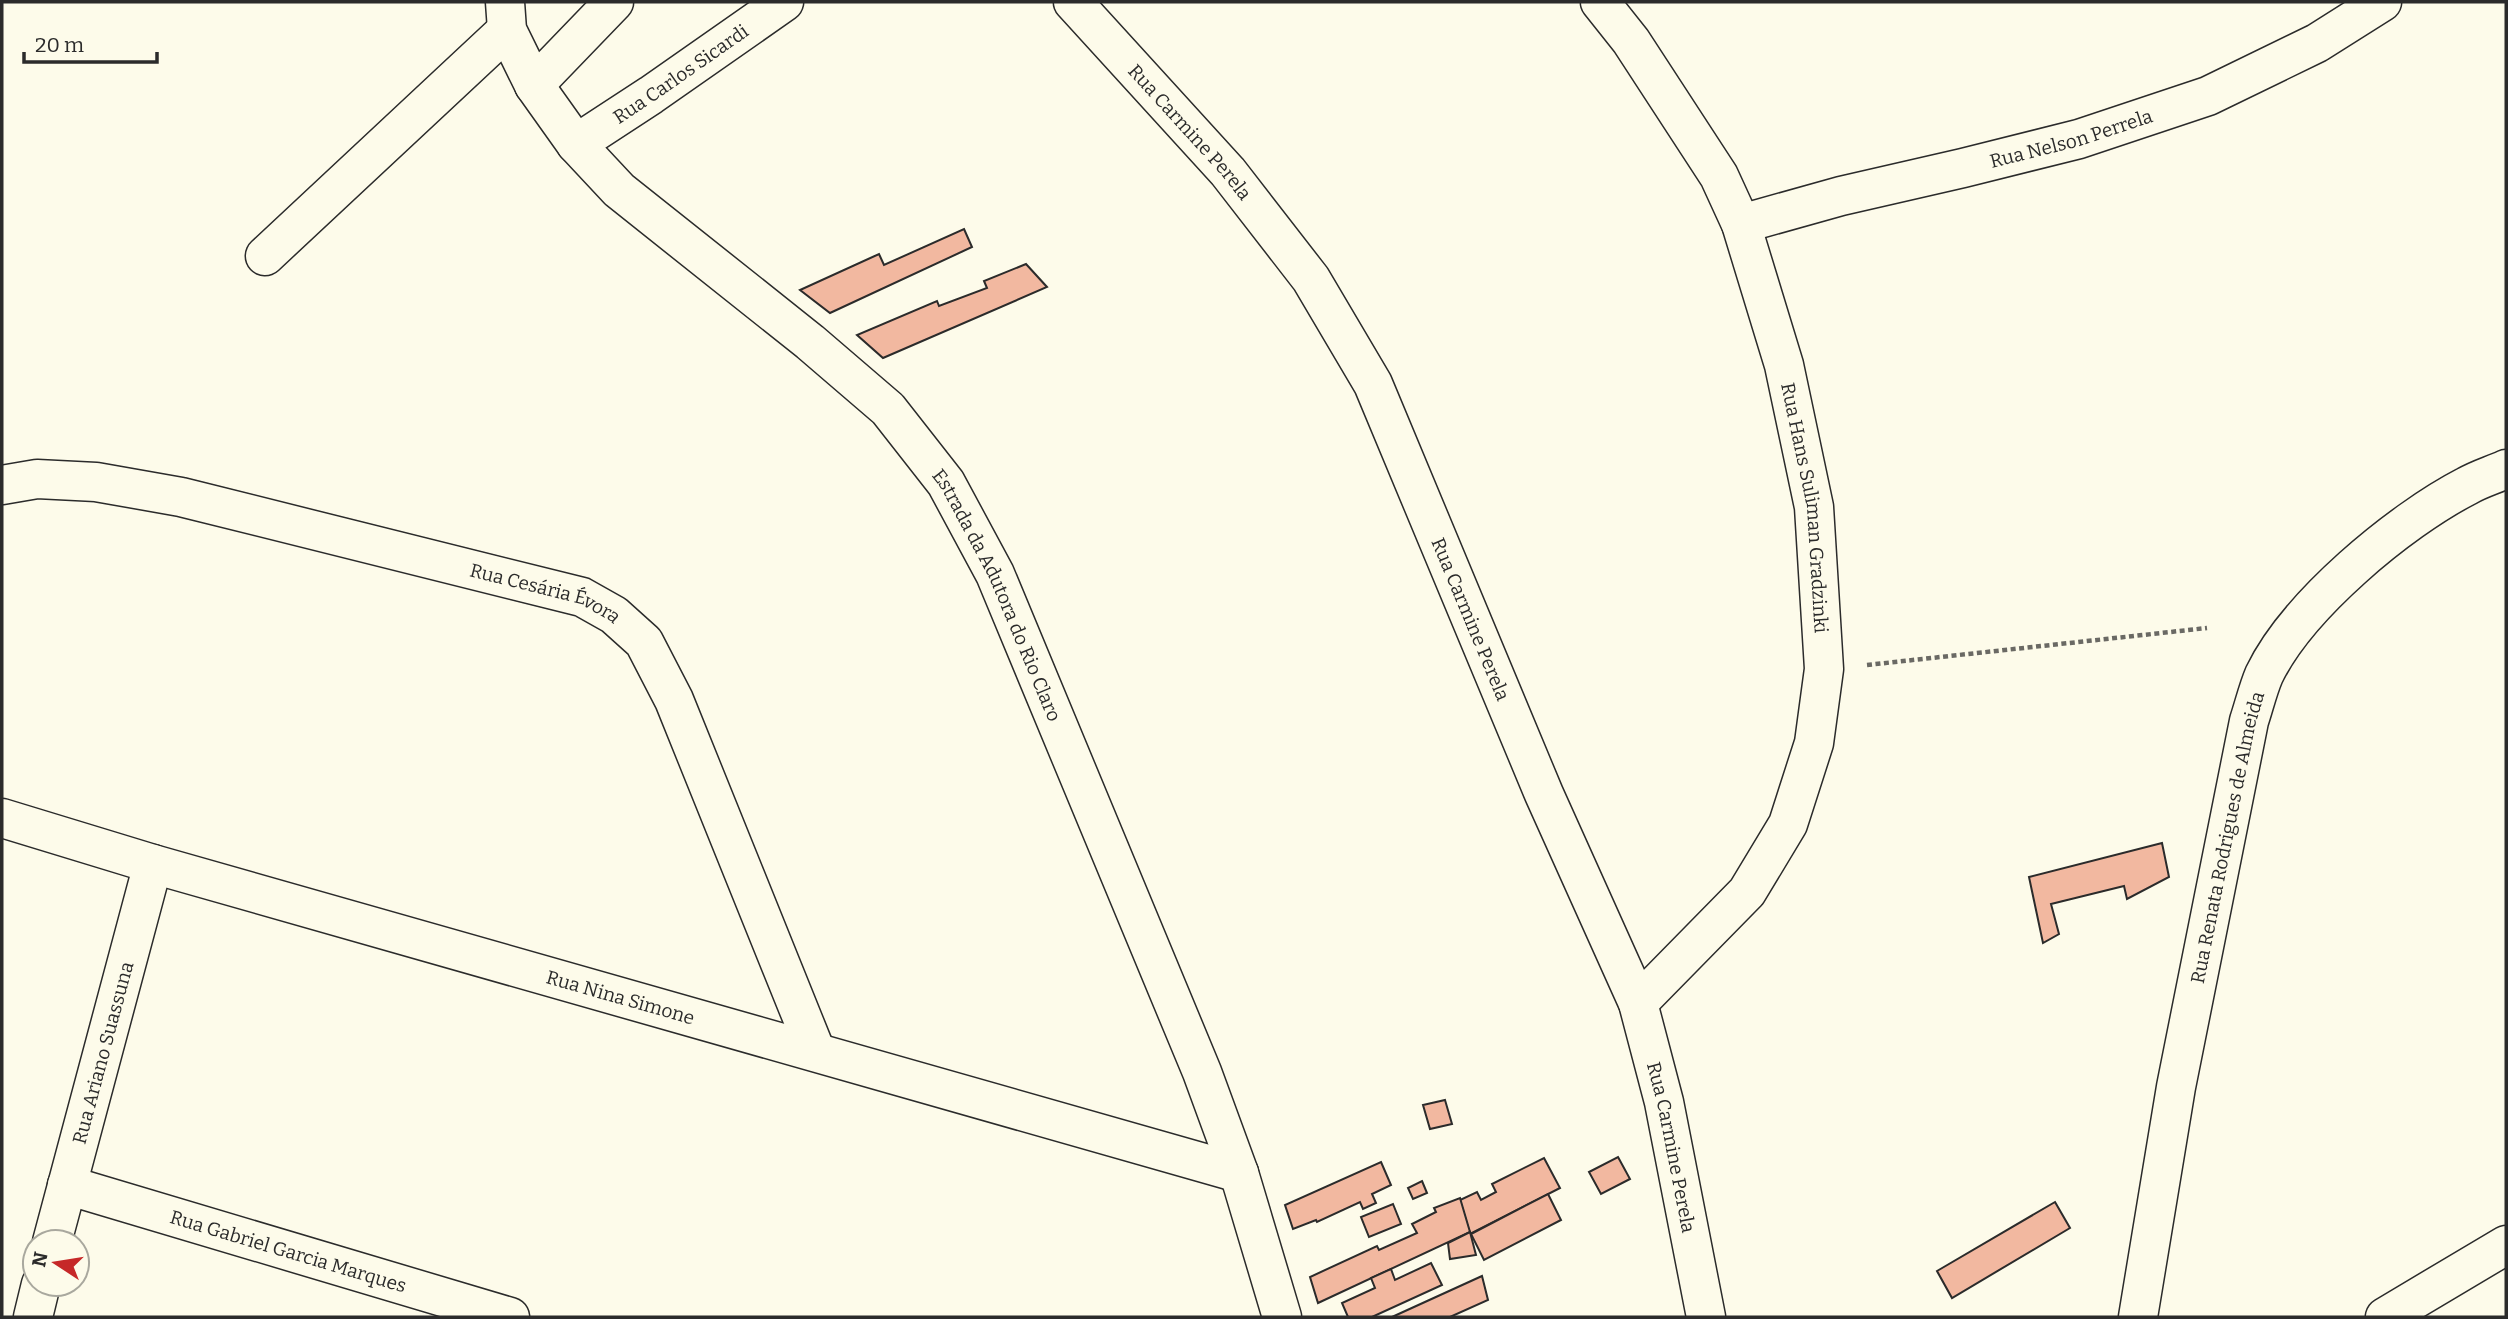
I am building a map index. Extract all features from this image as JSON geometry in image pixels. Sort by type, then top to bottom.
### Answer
[{"type":"street","points":[[534,85],[614,2]]},
{"type":"street","name":"Rua Carlos Sicardi","points":[[576,144],[784,2]]},
{"type":"street","name":"Rua Carmine Perela","points":[[1073,2],[1228,172],[1311,279],[1373,384],[1544,794],[1638,1003],[1664,1102],[1706,1317]]},
{"type":"street","name":"Rua Hans Suliman Gradzinki","points":[[1600,2],[1631,41],[1719,176],[1741,224],[1784,365],[1814,507],[1824,669],[1814,743],[1788,824],[1747,892],[1638,1003]]},
{"type":"street","name":"Rua Nelson Perrela","points":[[1741,224],[1841,195],[2079,139],[2208,96],[2317,43],[2382,2]]},
{"type":"street","points":[[265,256],[506,16]]},
{"type":"street","name":"Estrada da Adutora do Rio Claro","points":[[506,16],[534,85],[576,144],[619,190],[810,342],[888,409],[946,484],[1000,586],[1197,1059],[1239,1173],[1282,1317]]},
{"type":"street","name":"Rua Renata Rodrigues de Almeida","points":[[2138,1317],[2179,1073],[2249,721],[2264,675],[2292,629],[2358,562],[2411,522],[2466,486],[2506,469]]},
{"type":"street","name":"Rua Cesária Évora","points":[[2,485],[37,480],[96,482],[181,498],[582,597],[614,615],[643,642],[674,700],[816,1052]]},
{"type":"street","name":"Rua Nina Simone","points":[[2,818],[153,864],[1239,1173]]},
{"type":"street","name":"Rua Ariano Suassuna","points":[[56,1228],[153,864]]},
{"type":"street","name":"Rua Gabriel Garcia Marques","points":[[67,1185],[510,1317]]},
{"type":"street","points":[[2385,1317],[2506,1245]]},
{"type":"street","points":[[33,1317],[38,1298]]},
{"type":"path","points":[[1824,669],[2207,628]]},
{"type":"building","points":[[964,229],[972,247],[830,313],[800,290],[879,254],[884,265]]},
{"type":"building","points":[[1026,264],[1047,287],[883,358],[857,335],[937,301],[939,306],[987,288],[984,281]]},
{"type":"building","points":[[2162,843],[2169,877],[2127,899],[2124,886],[2051,904],[2059,934],[2043,943],[2029,877]]},
{"type":"building","points":[[1445,1100],[1452,1124],[1430,1129],[1423,1105]]},
{"type":"building","points":[[1618,1157],[1630,1179],[1601,1194],[1589,1172]]},
{"type":"building","points":[[1544,1158],[1560,1188],[1470,1234],[1460,1200],[1477,1192],[1481,1200],[1496,1192],[1492,1184]]},
{"type":"building","points":[[1381,1162],[1391,1185],[1372,1194],[1376,1203],[1363,1209],[1360,1202],[1317,1222],[1316,1220],[1293,1229],[1285,1205]]},
{"type":"building","points":[[1422,1181],[1427,1193],[1413,1199],[1408,1188]]},
{"type":"building","points":[[1548,1194],[1561,1220],[1484,1260],[1471,1234]]},
{"type":"building","points":[[1460,1198],[1470,1232],[1318,1303],[1310,1277],[1377,1246],[1379,1250],[1417,1233],[1412,1224],[1436,1212],[1434,1208]]},
{"type":"building","points":[[2055,1202],[2070,1228],[1952,1298],[1937,1271]]},
{"type":"building","points":[[1393,1204],[1401,1224],[1369,1237],[1361,1217]]},
{"type":"building","points":[[1470,1232],[1476,1255],[1450,1259],[1448,1243]]},
{"type":"building","points":[[1431,1263],[1442,1285],[1372,1317],[1348,1317],[1342,1303],[1375,1288],[1371,1278],[1391,1269],[1395,1280]]},
{"type":"building","points":[[1482,1276],[1488,1300],[1450,1317],[1392,1317]]}]
